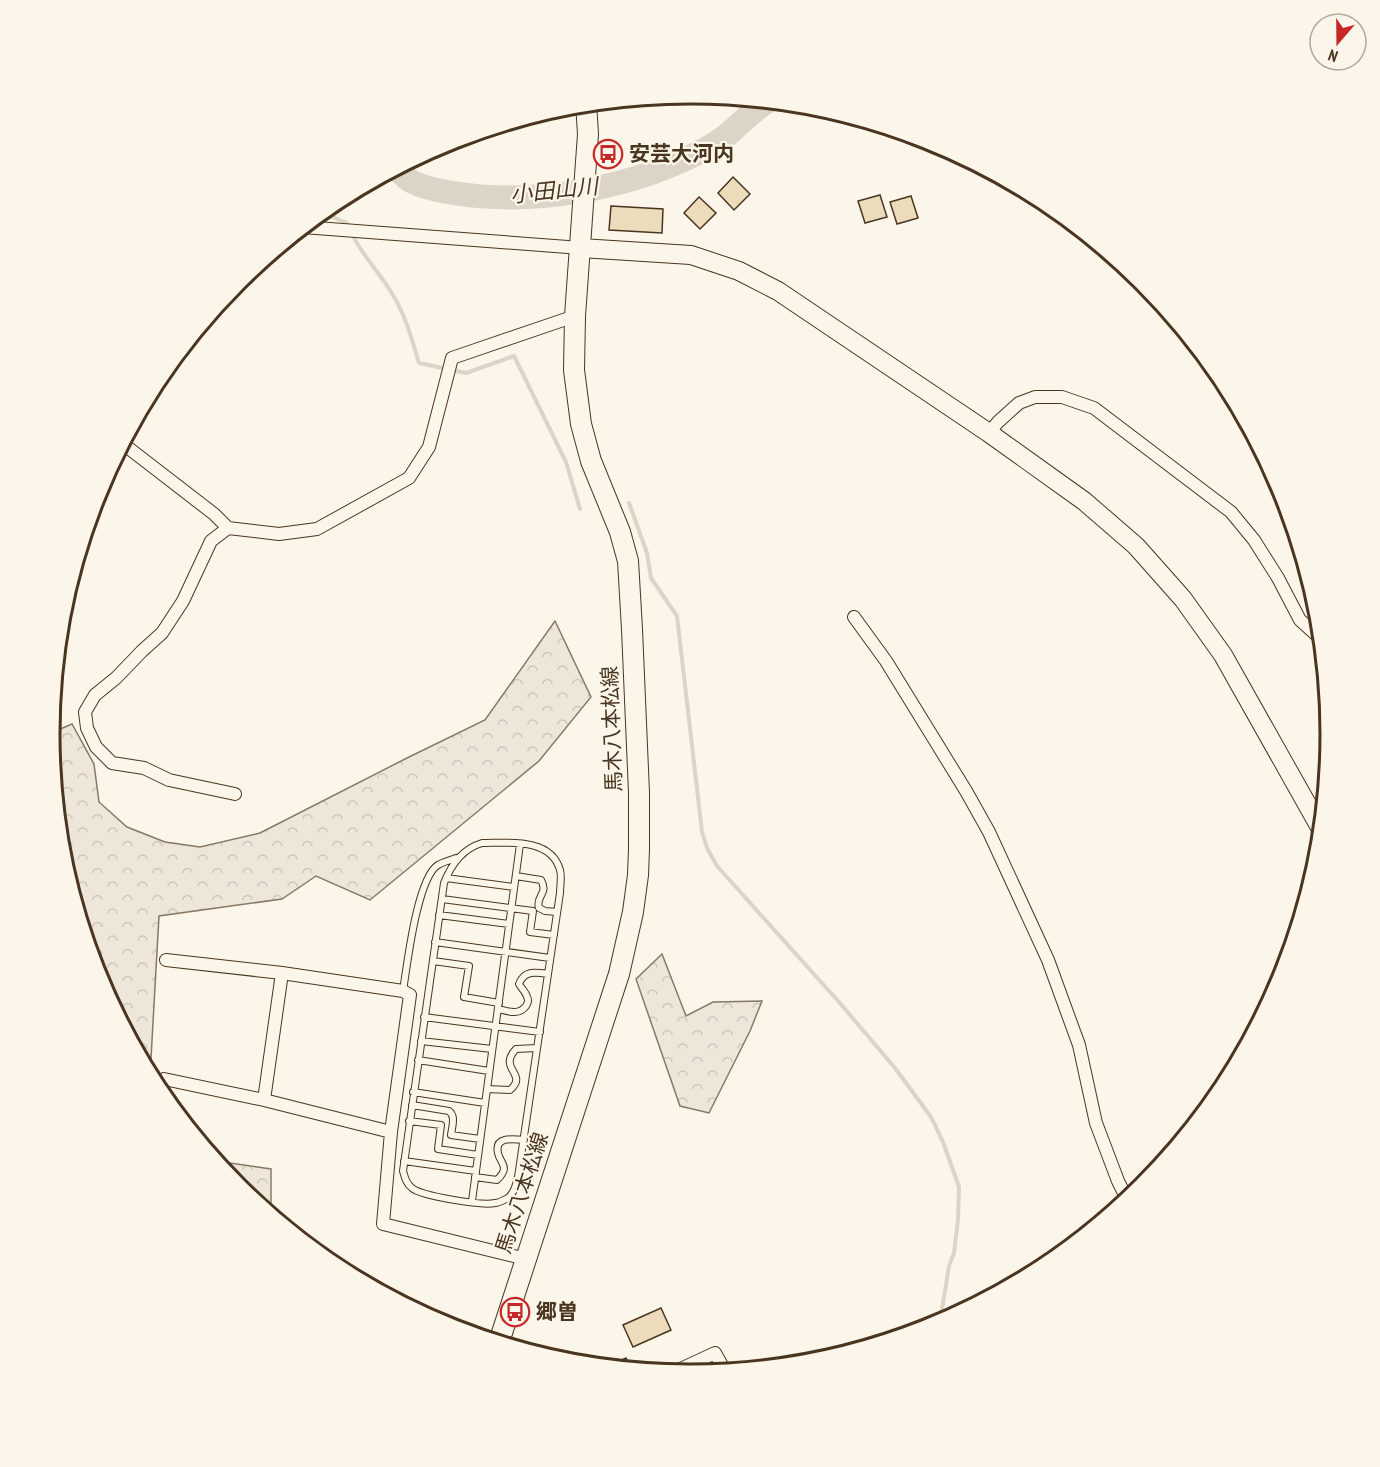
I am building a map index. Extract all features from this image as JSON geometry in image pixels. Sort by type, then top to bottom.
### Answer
[{"type":"main road","name":"馬木八本松線","points":[[501,1334],[619,974],[631,929],[638,875],[639,793],[628,561],[620,532],[591,460],[581,424],[574,370],[575,316],[586,178],[588,134],[586,113]]},
{"type":"street","points":[[315,228],[691,255],[739,271],[778,291],[1084,501],[1137,546],[1183,599],[1222,655],[1315,818]]},
{"type":"street","points":[[129,448],[214,514],[228,528],[279,534],[317,529],[409,478],[429,447],[452,358],[575,316]]},
{"type":"street","points":[[988,433],[1019,403],[1035,398],[1062,397],[1094,408],[1231,512],[1254,540],[1278,578],[1300,620],[1311,630]]},
{"type":"street","points":[[228,528],[211,541],[183,601],[162,633],[95,695],[85,712],[87,728],[96,747],[112,764],[144,768],[170,780],[235,794]]},
{"type":"street","points":[[854,618],[886,661],[989,832],[1047,960],[1079,1046],[1096,1123],[1123,1190]]},
{"type":"street","points":[[166,960],[282,973],[403,991],[410,995],[391,1132],[383,1224],[526,1259]]},
{"type":"street","points":[[264,1100],[282,973]]},
{"type":"street","points":[[164,1079],[264,1100],[391,1132]]},
{"type":"street","points":[[691,1364],[715,1353],[720,1363]]},
{"type":"lane","points":[[482,843],[537,846],[554,858],[560,870],[560,893],[518,1177],[510,1196],[494,1204],[422,1194],[406,1181],[403,1171],[439,915],[450,866],[459,857],[473,846],[482,843]]},
{"type":"lane","points":[[472,1201],[520,844]]},
{"type":"lane","points":[[403,991],[414,923],[428,877],[437,865],[459,857]]},
{"type":"lane","points":[[516,876],[541,880],[544,890],[538,899],[539,908],[557,912]]},
{"type":"lane","points":[[446,878],[514,887]]},
{"type":"lane","points":[[442,899],[533,911],[530,932],[554,935]]},
{"type":"lane","points":[[439,915],[509,924]]},
{"type":"lane","points":[[435,942],[550,958]]},
{"type":"lane","points":[[433,960],[469,966],[464,997],[516,1012],[521,1011],[528,1000],[519,984],[521,978],[526,974],[536,972],[548,974]]},
{"type":"lane","points":[[424,1017],[540,1032]]},
{"type":"lane","points":[[421,1041],[492,1049]]},
{"type":"lane","points":[[487,1089],[510,1090],[515,1086],[517,1079],[509,1062],[510,1055],[516,1049],[537,1048]]},
{"type":"lane","points":[[418,1060],[489,1071]]},
{"type":"lane","points":[[413,1092],[485,1103]]},
{"type":"lane","points":[[412,1105],[449,1110],[454,1117],[451,1135],[480,1139]]},
{"type":"lane","points":[[409,1121],[441,1125],[438,1149],[478,1155]]},
{"type":"lane","points":[[404,1161],[496,1180],[501,1176],[504,1163],[497,1152],[498,1145],[507,1138],[524,1140]]},
{"type":"green space","points":[[555,621],[591,697],[539,761],[370,900],[316,876],[282,899],[159,916],[151,1059],[108,975],[81,897],[65,816],[60,729],[72,724],[94,764],[99,802],[127,827],[165,842],[200,847],[260,833],[485,720]]},
{"type":"green space","points":[[662,954],[686,1016],[713,1002],[762,1001],[750,1031],[709,1113],[680,1106],[636,979]]},
{"type":"green space","points":[[229,1163],[271,1169],[271,1203]]},
{"type":"building","points":[[733,177],[750,194],[734,210],[718,193]]},
{"type":"building","points":[[880,195],[887,217],[865,223],[858,201]]},
{"type":"building","points":[[911,196],[918,218],[897,224],[890,202]]},
{"type":"building","points":[[699,197],[716,213],[700,229],[684,213]]},
{"type":"building","points":[[611,206],[663,209],[662,233],[609,230]]},
{"type":"building","points":[[661,1308],[671,1330],[633,1347],[623,1325]]},
{"type":"waterway","name":"小田山川","points":[[401,173],[414,182],[453,193],[515,197],[547,196],[579,191],[610,185],[670,166],[725,137],[759,108]]},
{"type":"waterway","points":[[331,216],[347,223],[349,227]]},
{"type":"waterway","points":[[352,234],[398,305],[419,363],[466,373],[514,356],[566,462],[580,509]]},
{"type":"waterway","points":[[629,503],[647,553],[651,578],[677,616],[702,832],[707,848],[717,866],[895,1068],[931,1117],[943,1142],[959,1187],[954,1253],[949,1266],[942,1311]]},
{"type":"place","name":"安芸大河内","points":[[608,154]]},
{"type":"place","name":"郷曽","points":[[515,1312]]}]
